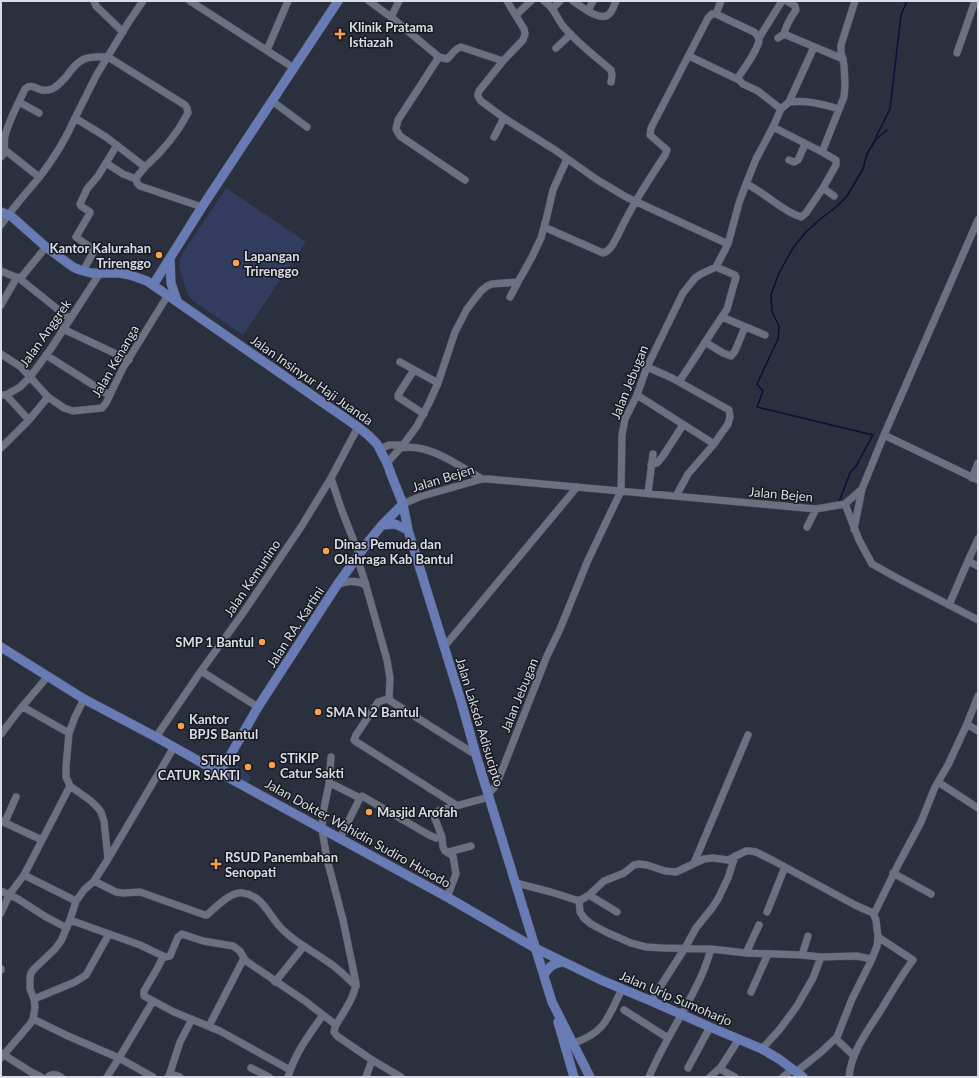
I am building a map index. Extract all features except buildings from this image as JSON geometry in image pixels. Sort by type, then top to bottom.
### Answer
[{"type":"main road","points":[[153,285],[202,207],[338,1]]},
{"type":"main road","name":"Jalan Insinyur Haji Juanda","points":[[5,213],[73,267],[83,271],[130,275],[153,285],[358,427],[373,439],[380,449],[403,504]]},
{"type":"main road","points":[[170,258],[171,283],[177,301]]},
{"type":"main road","name":"Jalan RA. Kartini","points":[[220,774],[258,707],[337,585],[382,525],[403,504]]},
{"type":"main road","name":"Jalan Laksda Adisucipto","points":[[403,504],[408,530],[552,1002]]},
{"type":"main road","points":[[382,525],[395,524],[408,530]]},
{"type":"main road","name":"Jalan Dokter Wahidin Sudiro Husodo","points":[[1,647],[84,699],[447,896],[535,948]]},
{"type":"main road","points":[[508,932],[514,934],[521,931],[525,925],[526,918]]},
{"type":"main road","name":"Jalan Urip Sumoharjo","points":[[535,948],[622,989],[762,1049],[779,1059],[797,1073]]},
{"type":"main road","points":[[544,975],[551,966],[556,963],[563,962]]},
{"type":"main road","points":[[552,1002],[590,1077]]},
{"type":"main road","points":[[552,1002],[574,1077]]},
{"type":"street","points":[[94,1],[96,6],[123,32]]},
{"type":"street","points":[[1,225],[5,213],[39,177],[62,142],[90,86],[143,1]]},
{"type":"street","points":[[190,1],[294,68]]},
{"type":"street","points":[[267,50],[288,1]]},
{"type":"street","points":[[369,1],[391,17],[439,57],[447,59],[454,51],[461,47],[503,61]]},
{"type":"street","points":[[391,17],[399,1]]},
{"type":"street","points":[[507,1],[524,29],[525,34],[479,91],[477,95],[478,98],[504,118],[626,197],[728,244]]},
{"type":"street","points":[[516,15],[531,1]]},
{"type":"street","points":[[544,1],[553,8],[562,25],[611,70],[611,82]]},
{"type":"street","points":[[553,8],[560,1]]},
{"type":"street","points":[[573,1],[598,16],[607,16],[616,1]]},
{"type":"street","points":[[588,10],[593,1]]},
{"type":"street","points":[[716,14],[721,1]]},
{"type":"street","points":[[739,80],[739,76],[758,46],[759,38],[782,1]]},
{"type":"street","points":[[787,1],[795,6],[796,10],[781,36],[814,46],[843,59]]},
{"type":"street","points":[[822,152],[844,97],[845,85],[841,52],[842,41],[855,1]]},
{"type":"street","points":[[957,53],[975,1]]},
{"type":"street","points":[[544,227],[603,253],[608,252],[635,201],[665,155],[667,150],[650,135],[651,131],[708,18],[712,14],[716,14],[754,32],[759,38]]},
{"type":"street","points":[[556,48],[571,34]]},
{"type":"street","points":[[680,382],[727,309],[736,276],[716,267],[728,244],[739,203],[756,159],[781,110],[789,102],[814,46]]},
{"type":"street","points":[[39,177],[3,154],[5,134],[25,89],[28,86],[42,90],[51,89],[57,86],[73,66],[84,59],[95,56],[108,57],[187,108],[188,113],[173,138],[158,156],[137,176],[136,180]]},
{"type":"street","points":[[689,56],[739,80],[743,84],[758,92],[781,110]]},
{"type":"street","points":[[439,57],[398,120],[396,129],[400,136],[465,180]]},
{"type":"street","points":[[272,101],[307,127]]},
{"type":"street","points":[[789,102],[802,101],[839,109]]},
{"type":"street","points":[[19,102],[39,113]]},
{"type":"street","points":[[75,118],[93,128],[145,167]]},
{"type":"street","points":[[494,136],[504,118]]},
{"type":"street","points":[[746,184],[785,210],[801,217],[806,213],[823,188],[836,165],[836,160],[772,127]]},
{"type":"street","points":[[789,160],[794,162],[798,160],[805,144]]},
{"type":"street","points":[[83,271],[94,250],[76,237],[90,213],[80,204],[87,189],[98,176],[117,145]]},
{"type":"street","points":[[510,297],[532,257],[544,227],[552,190],[567,159]]},
{"type":"street","points":[[106,163],[136,180],[140,186],[202,207]]},
{"type":"street","points":[[823,188],[834,196]]},
{"type":"street","name":"Jalan Bejen","points":[[403,504],[419,497],[482,479],[648,493],[816,510],[845,504],[862,489],[978,220]]},
{"type":"street","points":[[1,305],[19,278],[46,247]]},
{"type":"street","name":"Jalan Jebugan","points":[[488,796],[497,783],[547,656],[563,631],[588,560],[621,491],[622,434],[625,419],[637,395],[647,367],[683,293],[695,278],[716,267]]},
{"type":"street","points":[[1,271],[19,278],[70,318]]},
{"type":"street","name":"Jalan Anggrek","points":[[4,395],[20,387],[30,377],[100,273]]},
{"type":"street","points":[[387,463],[402,446],[424,414],[438,383],[455,332],[467,309],[485,288],[492,284],[518,282]]},
{"type":"street","name":"Jalan Kenanga","points":[[1,354],[21,368],[48,397],[64,408],[73,411],[102,408],[168,295]]},
{"type":"street","points":[[722,317],[764,335]]},
{"type":"street","points":[[705,342],[731,356],[735,352],[745,327]]},
{"type":"street","points":[[63,329],[129,360]]},
{"type":"street","points":[[46,355],[109,396]]},
{"type":"street","points":[[400,362],[438,383]]},
{"type":"street","points":[[647,367],[680,382],[729,410],[730,417],[728,424],[714,444],[688,474],[676,496]]},
{"type":"street","points":[[414,370],[398,397],[424,414]]},
{"type":"street","points":[[4,395],[30,420]]},
{"type":"street","points":[[637,395],[714,444]]},
{"type":"street","points":[[1,448],[30,420],[48,397]]},
{"type":"street","points":[[651,465],[657,463],[663,456],[683,425]]},
{"type":"street","name":"Jalan Kemunino","points":[[156,737],[301,527],[331,478],[358,427]]},
{"type":"street","points":[[884,435],[975,479],[978,463]]},
{"type":"street","points":[[380,449],[389,445],[432,451],[482,479]]},
{"type":"street","points":[[648,493],[652,454]]},
{"type":"street","points":[[331,478],[358,556],[387,660],[390,678],[390,700]]},
{"type":"street","points":[[444,647],[576,487]]},
{"type":"street","points":[[854,529],[862,489]]},
{"type":"street","points":[[845,504],[854,529],[872,564],[978,620]]},
{"type":"street","points":[[807,527],[816,510]]},
{"type":"street","points":[[950,605],[978,539]]},
{"type":"street","points":[[968,561],[978,566]]},
{"type":"street","points":[[337,585],[354,581],[366,585]]},
{"type":"street","points":[[201,671],[258,707]]},
{"type":"street","points":[[1,734],[48,676]]},
{"type":"street","points":[[783,1077],[797,1073],[836,1039],[852,999],[877,946],[878,937],[874,914],[893,873],[921,822],[938,782],[967,724],[978,696]]},
{"type":"street","points":[[84,699],[69,733],[66,777],[70,786],[91,801],[101,812],[104,821],[108,859]]},
{"type":"street","points":[[456,805],[354,740],[356,735],[378,702],[387,699],[476,755]]},
{"type":"street","points":[[23,706],[69,733]]},
{"type":"street","points":[[967,724],[978,731]]},
{"type":"street","points":[[694,863],[748,735]]},
{"type":"street","points":[[41,1077],[29,1075],[2,1056],[33,1019],[35,1008],[30,989],[31,973],[61,941],[76,901],[84,890],[94,881],[108,859],[174,747]]},
{"type":"street","points":[[331,757],[329,784],[323,813],[322,829],[327,859],[343,920],[356,980],[356,986],[350,1001],[334,1030],[335,1034],[372,1060],[401,1077]]},
{"type":"street","points":[[938,782],[978,808]]},
{"type":"street","points":[[329,784],[360,798],[362,796],[429,836],[436,838],[442,837]]},
{"type":"street","points":[[1,913],[9,895],[24,875],[70,786]]},
{"type":"street","points":[[447,896],[456,874],[453,856],[449,852],[445,851],[443,847],[442,837],[434,816],[438,811],[488,796]]},
{"type":"street","points":[[16,797],[3,821],[42,840]]},
{"type":"street","points":[[340,838],[360,798]]},
{"type":"street","points":[[449,852],[471,846]]},
{"type":"street","points":[[516,883],[581,900],[589,895],[604,881],[624,873],[634,865],[647,865],[672,872],[679,871],[704,859],[713,858],[728,860],[746,851],[756,852],[874,914]]},
{"type":"street","points":[[651,1001],[686,948],[696,928],[718,900],[728,878],[735,856]]},
{"type":"street","points":[[767,912],[785,867]]},
{"type":"street","points":[[893,873],[931,894]]},
{"type":"street","points":[[24,875],[76,901]]},
{"type":"street","points":[[94,881],[116,892],[140,892],[205,915],[233,894],[245,893],[259,900],[269,911],[282,930],[330,962],[356,986]]},
{"type":"street","points":[[1,892],[67,928]]},
{"type":"street","points":[[589,895],[617,912]]},
{"type":"street","points":[[579,900],[580,912],[591,924],[608,933],[646,947],[711,949],[746,953],[821,957],[856,956],[872,959]]},
{"type":"street","points":[[70,920],[140,945],[167,957],[170,956],[178,937],[182,934],[203,941],[233,946],[240,951],[249,963],[336,1025]]},
{"type":"street","points":[[746,953],[759,925]]},
{"type":"street","points":[[34,1000],[75,982],[86,975],[109,934]]},
{"type":"street","points":[[802,955],[808,936]]},
{"type":"street","points":[[849,1077],[854,1056],[862,1040],[913,960],[878,937]]},
{"type":"street","points":[[276,982],[304,946]]},
{"type":"street","points":[[651,1076],[668,1038],[682,1015],[700,978],[711,949]]},
{"type":"street","points":[[751,992],[768,954]]},
{"type":"street","points":[[163,956],[143,993],[144,996],[174,1012],[209,1026],[289,1073],[301,1046],[323,1015]]},
{"type":"street","points":[[762,1049],[798,1006],[813,978],[821,957]]},
{"type":"street","points":[[209,1026],[244,958]]},
{"type":"street","points":[[574,1043],[590,1037],[602,1027],[622,989]]},
{"type":"street","points":[[107,1077],[153,1001]]},
{"type":"street","points":[[624,1010],[668,1038]]},
{"type":"street","points":[[33,1019],[119,1058],[153,1077]]},
{"type":"street","points":[[180,1077],[177,1075],[169,1077],[177,1049],[192,1019]]},
{"type":"street","points":[[688,1068],[710,1027]]},
{"type":"street","points":[[710,1077],[720,1069],[739,1039]]},
{"type":"street","points":[[836,1039],[854,1056]]},
{"type":"street","points":[[366,1077],[372,1060]]},
{"type":"street","points":[[251,1068],[269,1077]]},
{"type":"street","points":[[720,1069],[735,1077]]},
{"type":"street","points":[[48,1077],[53,1074],[61,1077]]},
{"type":"shaded area","name":"Lapangan Trirenggo","points":[[226,188],[306,242],[243,335],[193,301],[187,293],[179,267],[182,254]]},
{"type":"shaded area","points":[[237,739],[244,742],[232,762],[251,777],[245,788],[219,773]]},
{"type":"waterway","points":[[876,137],[890,109],[901,15],[907,1]]},
{"type":"waterway","points":[[839,502],[850,473],[856,466],[873,435],[757,407],[763,391],[757,384],[778,339],[779,326],[772,312],[771,295],[779,273],[793,248],[805,233],[847,196],[863,169],[867,154],[876,139],[887,130]]},
{"type":"place","name":"Klinik Pratama Istiazah","points":[[340,34]]},
{"type":"place","name":"Kantor Kalurahan Trirenggo","points":[[159,255]]},
{"type":"place","name":"Lapangan Trirenggo","points":[[236,263]]},
{"type":"place","name":"Dinas Pemuda dan Olahraga Kab Bantul","points":[[326,551]]},
{"type":"place","name":"SMP 1 Bantul","points":[[262,642]]},
{"type":"place","name":"SMA N 2 Bantul","points":[[318,712]]},
{"type":"place","name":"Kantor BPJS Bantul","points":[[181,726]]},
{"type":"place","name":"STiKIP Catur Sakti","points":[[272,765]]},
{"type":"place","name":"STiKIP CATUR SAKTI","points":[[248,767]]},
{"type":"place","name":"Masjid Arofah","points":[[369,812]]},
{"type":"place","name":"RSUD Panembahan Senopati","points":[[216,864]]}]
